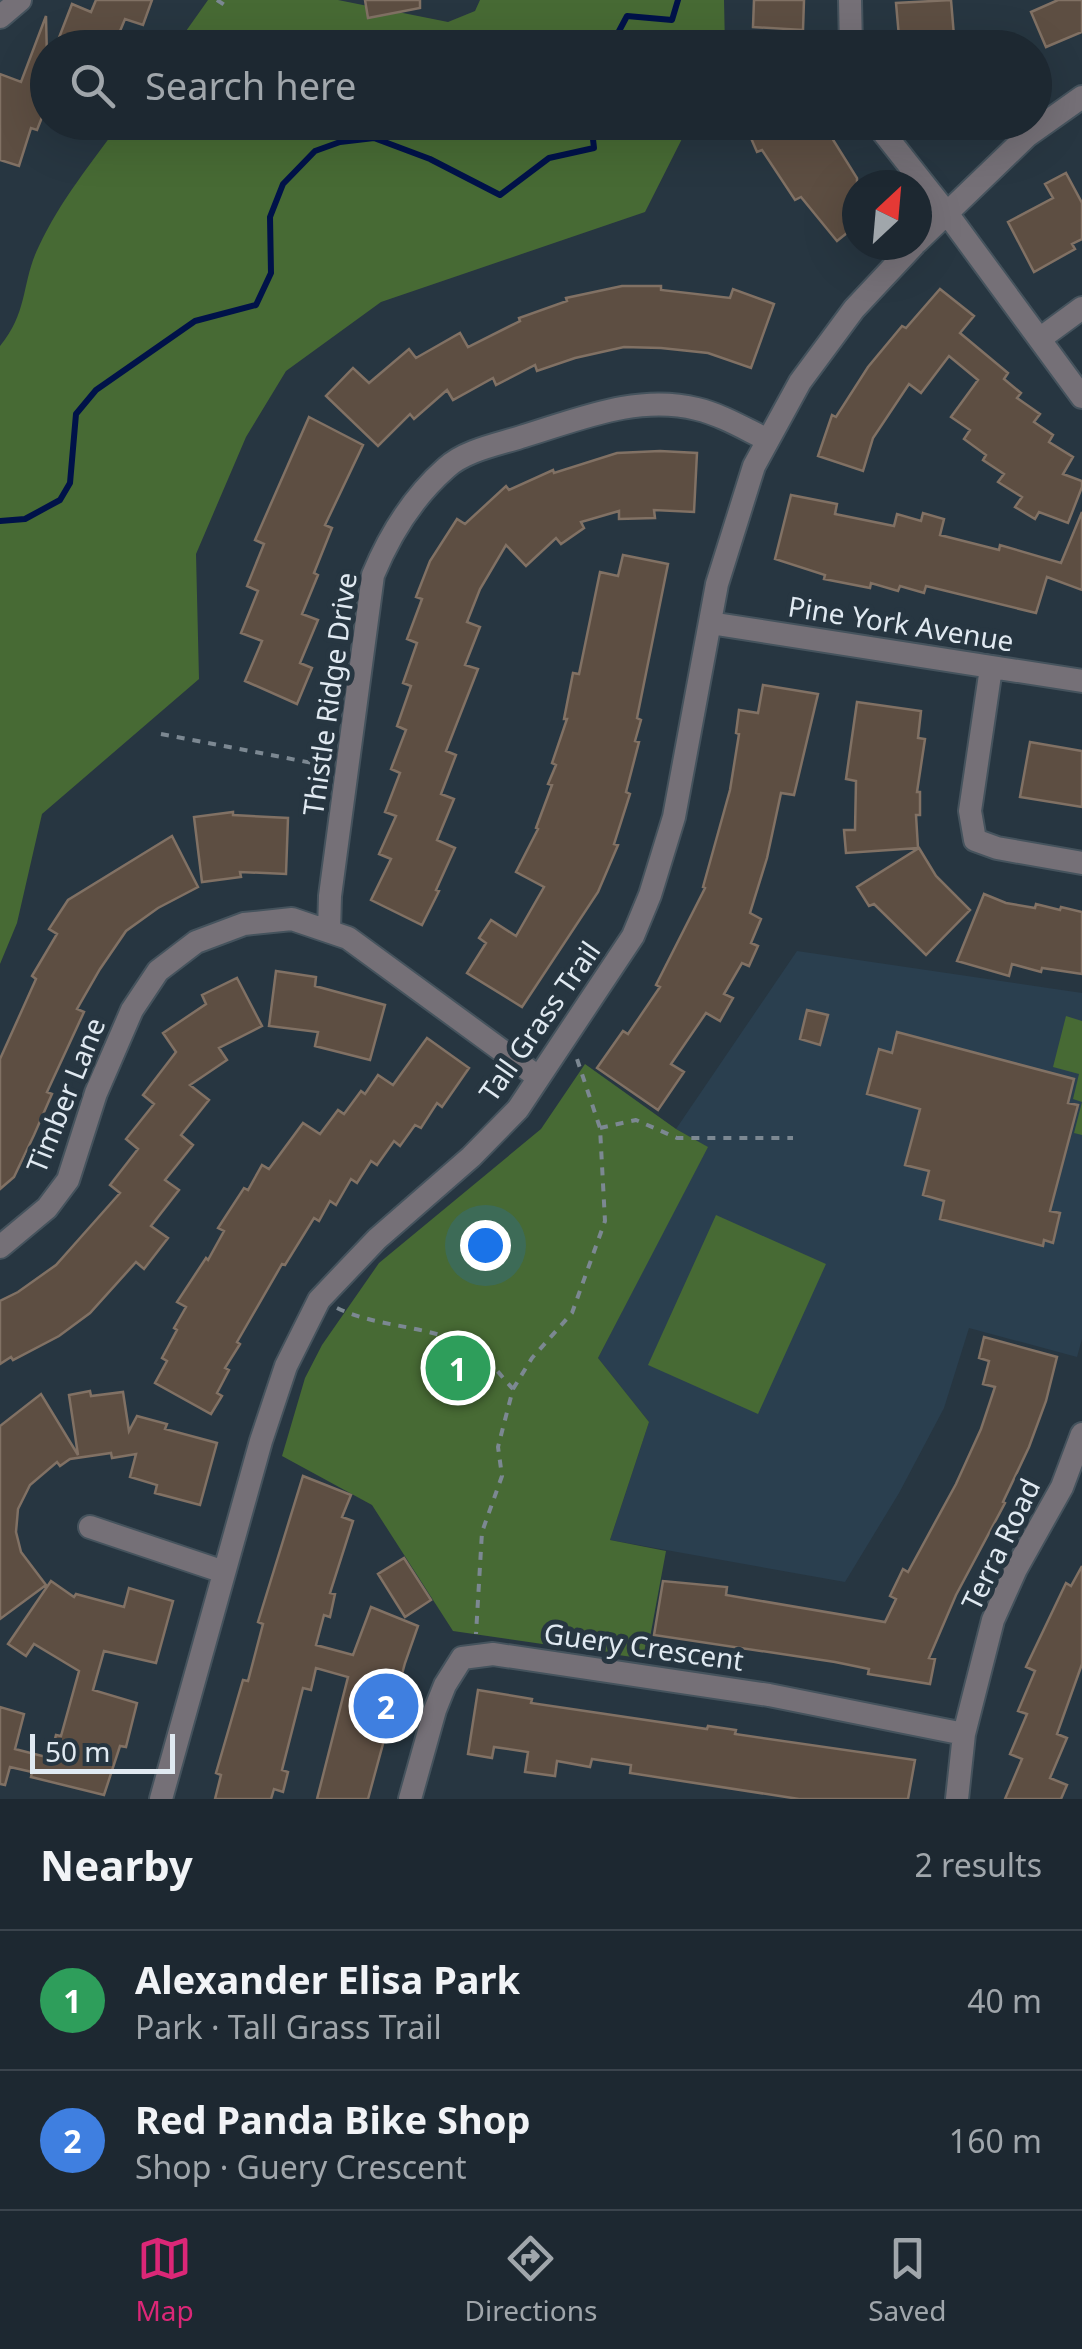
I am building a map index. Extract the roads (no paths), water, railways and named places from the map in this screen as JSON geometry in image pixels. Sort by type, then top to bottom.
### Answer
[{"type":"street","points":[[0,17],[20,0]]},
{"type":"street","points":[[850,0],[851,30]]},
{"type":"street","name":"Tall Grass Trail","points":[[1052,118],[1082,97]]},
{"type":"street","points":[[889,140],[1082,397]]},
{"type":"street","name":"Tall Grass Trail","points":[[932,226],[1023,140]]},
{"type":"street","name":"Tall Grass Trail","points":[[161,1799],[276,1393],[319,1300],[415,1203],[496,1134],[518,1109],[624,951],[650,896],[674,817],[717,584],[746,488],[800,382],[854,308],[900,260]]},
{"type":"street","points":[[1041,338],[1082,308]]},
{"type":"street","name":"Thistle Ridge Drive","points":[[328,931],[373,575],[391,532],[422,492],[449,464],[491,446],[639,404],[699,409],[768,440]]},
{"type":"street","name":"Pine York Avenue","points":[[710,623],[1082,680]]},
{"type":"street","points":[[990,668],[970,811],[975,840],[997,848],[1082,863]]},
{"type":"street","name":"Timber Lane","points":[[0,1247],[47,1208],[68,1180],[96,1093],[132,1010],[166,962],[196,942],[244,924],[292,919],[348,938],[538,1077]]},
{"type":"street","name":"Terra Road","points":[[957,1799],[964,1734],[993,1620],[1016,1569],[1062,1487],[1082,1434]]},
{"type":"street","points":[[90,1527],[224,1572]]},
{"type":"street","name":"Guery Crescent","points":[[410,1799],[444,1685],[462,1658],[474,1656],[493,1654],[769,1694],[964,1734]]},
{"type":"waterway","points":[[620,30],[627,16],[672,20],[678,0]]},
{"type":"waterway","points":[[0,521],[25,519],[60,500],[70,483],[76,414],[96,390],[195,321],[256,305],[271,273],[270,217],[283,184],[315,151],[357,140]]},
{"type":"waterway","points":[[379,140],[430,159],[500,195],[549,158],[594,148],[593,140]]},
{"type":"place","name":"Alexander Elisa Park","points":[[458,1368]]},
{"type":"place","name":"Red Panda Bike Shop","points":[[386,1706]]}]
